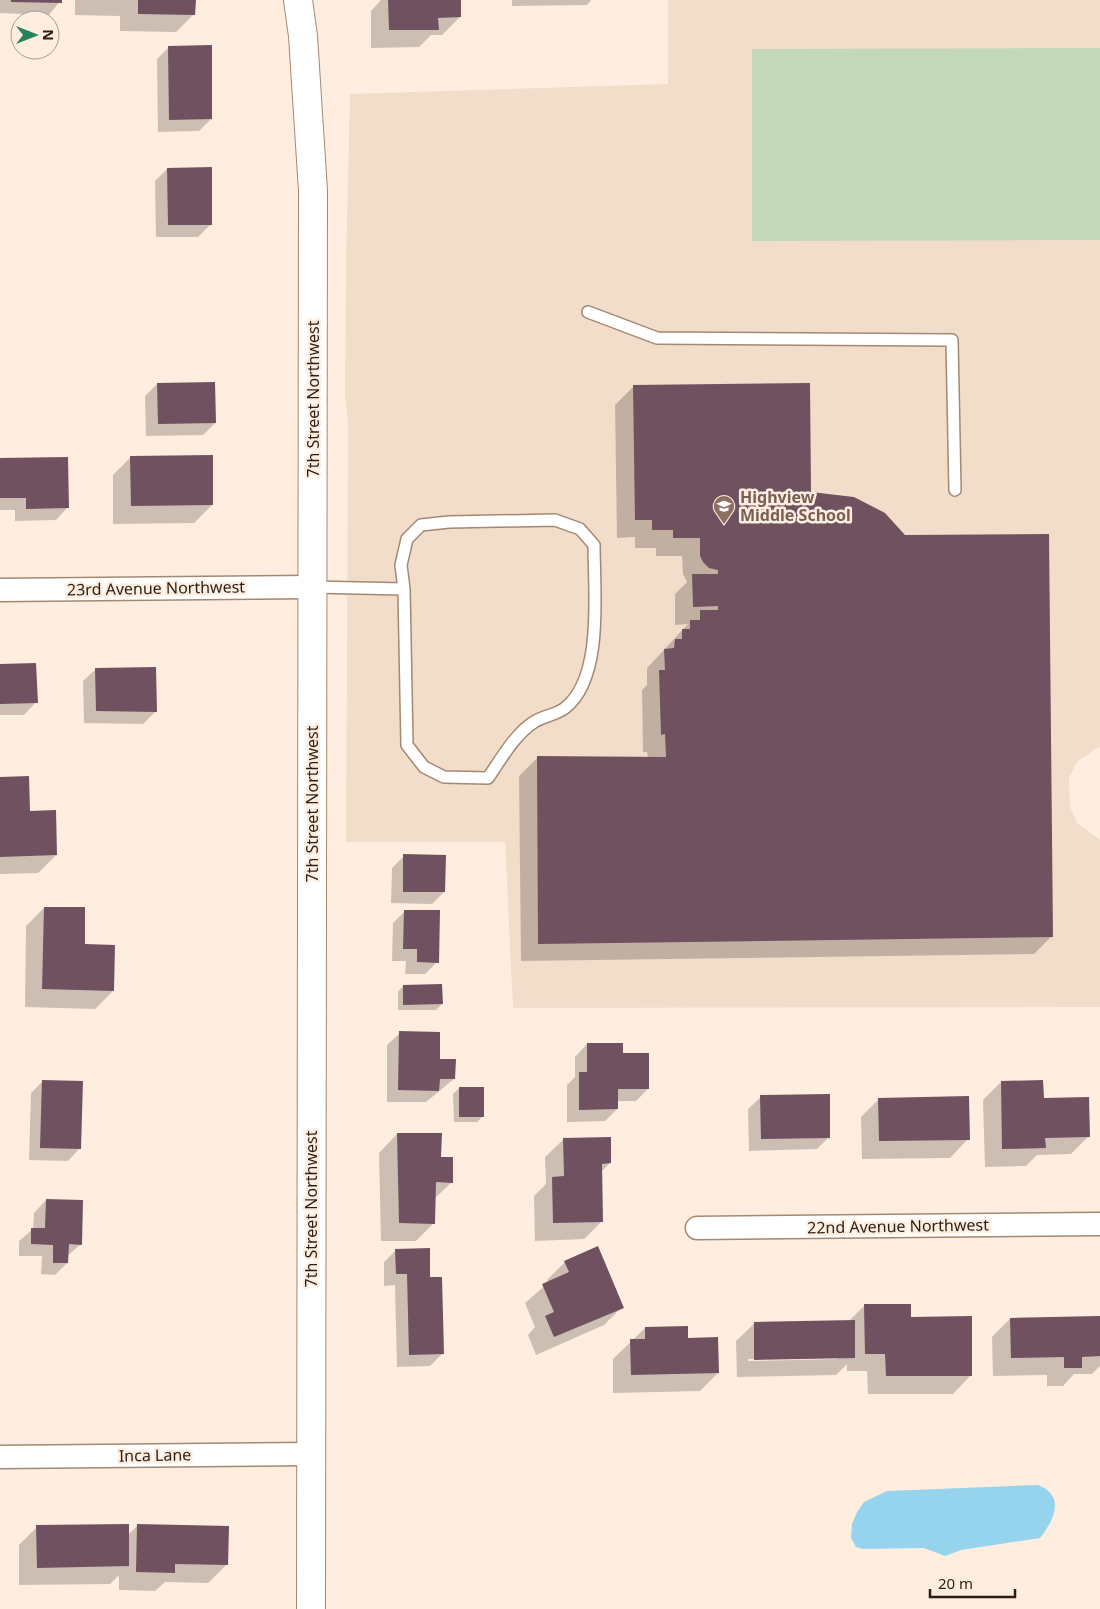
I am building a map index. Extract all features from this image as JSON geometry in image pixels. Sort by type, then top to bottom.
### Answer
[{"type":"street","name":"7th Street Northwest","points":[[298,0],[303,36],[313,191],[311,1609]]},
{"type":"street","name":"23rd Avenue Northwest","points":[[0,590],[312,587]]},
{"type":"street","name":"22nd Avenue Northwest","points":[[697,1228],[1100,1224]]},
{"type":"street","name":"Inca Lane","points":[[0,1457],[310,1454]]},
{"type":"lane","points":[[588,312],[657,338],[952,340],[955,490]]},
{"type":"lane","points":[[555,520],[580,529],[594,545],[594,650],[579,694],[564,709],[534,722],[510,746],[488,778],[444,777],[424,766],[407,745],[404,589],[401,565],[407,539],[422,525],[450,522],[555,520]]},
{"type":"lane","points":[[312,587],[404,589]]},
{"type":"shaded area","name":"Highview Middle School","points":[[668,0],[1100,0],[1100,746],[1078,761],[1069,777],[1070,807],[1078,824],[1100,840],[1100,1007],[513,1008],[505,842],[346,842],[348,424],[345,395],[350,94],[668,84]]},
{"type":"green space","points":[[1100,48],[1100,240],[752,241],[752,49]]},
{"type":"water","points":[[1038,1485],[1052,1495],[1055,1502],[1055,1509],[1050,1524],[1040,1538],[961,1550],[945,1556],[924,1548],[863,1549],[856,1547],[851,1538],[852,1524],[864,1502],[887,1491]]},
{"type":"building","points":[[11,0],[62,0],[62,3],[11,2]]},
{"type":"building","points":[[138,0],[196,0],[195,15],[138,14]]},
{"type":"building","points":[[388,0],[461,0],[461,17],[438,18],[439,30],[389,30]]},
{"type":"building","points":[[212,45],[212,119],[169,120],[168,46]]},
{"type":"building","points":[[212,167],[212,225],[168,225],[167,168]]},
{"type":"building","points":[[215,382],[216,423],[158,424],[157,383]]},
{"type":"building","name":"Highview Middle School","points":[[810,383],[811,492],[854,497],[885,513],[905,535],[1049,534],[1053,937],[538,944],[537,756],[666,757],[665,734],[661,735],[659,670],[665,670],[664,649],[674,648],[675,639],[682,639],[682,629],[690,629],[690,620],[700,620],[700,610],[718,610],[718,606],[693,607],[692,574],[718,574],[718,570],[709,568],[700,556],[700,538],[673,538],[673,530],[652,530],[652,520],[635,520],[633,385]]},
{"type":"building","points":[[213,455],[213,505],[131,506],[130,456]]},
{"type":"building","points":[[68,457],[69,508],[26,509],[26,498],[0,498],[0,458]]},
{"type":"building","points":[[36,663],[38,703],[0,704],[0,664]]},
{"type":"building","points":[[156,667],[157,712],[96,711],[95,668]]},
{"type":"building","points":[[29,776],[30,811],[56,810],[57,855],[0,857],[0,777]]},
{"type":"building","points":[[403,854],[446,855],[445,892],[403,892]]},
{"type":"building","points":[[44,907],[85,907],[85,944],[115,945],[114,991],[42,989]]},
{"type":"building","points":[[404,910],[440,910],[439,963],[417,962],[417,949],[403,949]]},
{"type":"building","points":[[442,984],[443,1004],[403,1005],[403,985]]},
{"type":"building","points":[[399,1031],[440,1032],[440,1059],[456,1059],[455,1079],[440,1079],[439,1091],[398,1090]]},
{"type":"building","points":[[587,1043],[623,1043],[623,1053],[649,1053],[649,1089],[618,1089],[618,1109],[579,1110],[579,1072],[587,1072]]},
{"type":"building","points":[[42,1080],[83,1081],[81,1149],[40,1148]]},
{"type":"building","points":[[1043,1080],[1044,1098],[1089,1097],[1090,1137],[1045,1138],[1046,1148],[1002,1149],[1001,1081]]},
{"type":"building","points":[[459,1087],[484,1087],[484,1117],[459,1117]]},
{"type":"building","points":[[830,1094],[830,1138],[761,1139],[760,1095]]},
{"type":"building","points":[[969,1096],[970,1140],[879,1141],[878,1098]]},
{"type":"building","points":[[397,1133],[442,1133],[441,1157],[453,1157],[453,1183],[436,1182],[435,1224],[399,1223]]},
{"type":"building","points":[[611,1137],[611,1163],[602,1164],[603,1222],[553,1223],[552,1177],[564,1176],[563,1138]]},
{"type":"building","points":[[46,1199],[83,1200],[82,1245],[69,1244],[68,1263],[53,1263],[53,1245],[31,1244],[31,1228],[45,1228]]},
{"type":"building","points":[[598,1246],[624,1308],[554,1337],[545,1316],[554,1312],[542,1284],[569,1272],[564,1261]]},
{"type":"building","points":[[430,1248],[430,1277],[442,1277],[444,1354],[409,1355],[407,1274],[396,1274],[395,1249]]},
{"type":"building","points":[[864,1304],[911,1304],[911,1317],[972,1316],[972,1376],[886,1376],[885,1354],[865,1354]]},
{"type":"building","points":[[1100,1316],[1100,1356],[1082,1357],[1082,1368],[1064,1368],[1064,1357],[1011,1358],[1010,1318]]},
{"type":"building","points":[[855,1320],[855,1358],[754,1360],[754,1322]]},
{"type":"building","points":[[688,1326],[688,1338],[718,1337],[719,1373],[631,1375],[630,1339],[645,1339],[645,1327]]},
{"type":"building","points":[[129,1524],[129,1566],[37,1568],[36,1525]]},
{"type":"building","points":[[137,1524],[229,1526],[228,1565],[175,1564],[175,1573],[136,1572]]},
{"type":"place","name":"Highview Middle School","points":[[724,525]]}]
